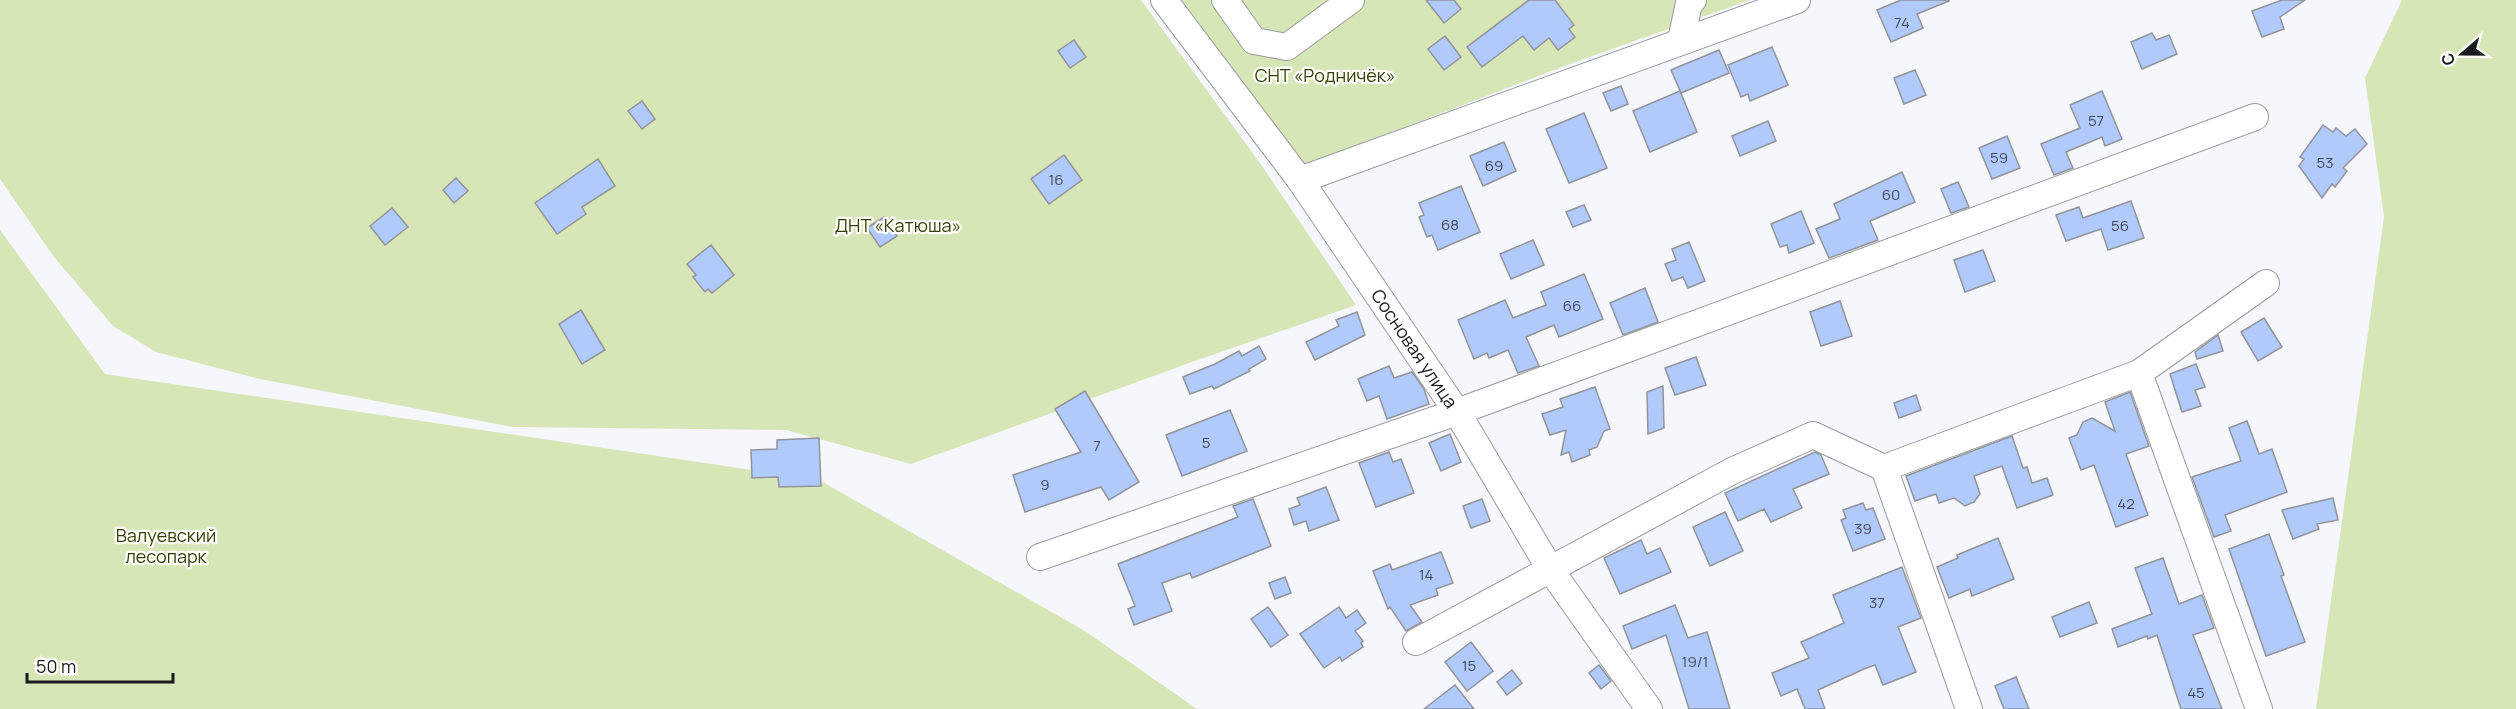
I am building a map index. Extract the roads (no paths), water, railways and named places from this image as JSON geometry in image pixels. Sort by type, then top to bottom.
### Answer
[{"type":"street","name":"Сосновая улица","points":[[1164,0],[1300,180],[1457,412],[1550,569],[1649,709]]},
{"type":"street","points":[[1225,0],[1254,41],[1287,47],[1351,0]]},
{"type":"street","points":[[1681,41],[1689,3],[1693,0]]},
{"type":"street","points":[[1300,180],[1797,0]]},
{"type":"street","points":[[1040,557],[1457,412],[2255,117]]},
{"type":"street","points":[[1416,642],[1732,471],[1813,435],[1884,468],[2139,373],[2266,283]]},
{"type":"street","points":[[2139,373],[2259,709]]},
{"type":"street","points":[[1884,468],[1969,709]]},
{"type":"park label","name":"СНТ «Родничёк»","points":[[1325,76]]},
{"type":"park label","name":"ДНТ «Катюша»","points":[[898,226]]},
{"type":"park label","name":"Валуевский лесопарк","points":[[166,546]]}]
